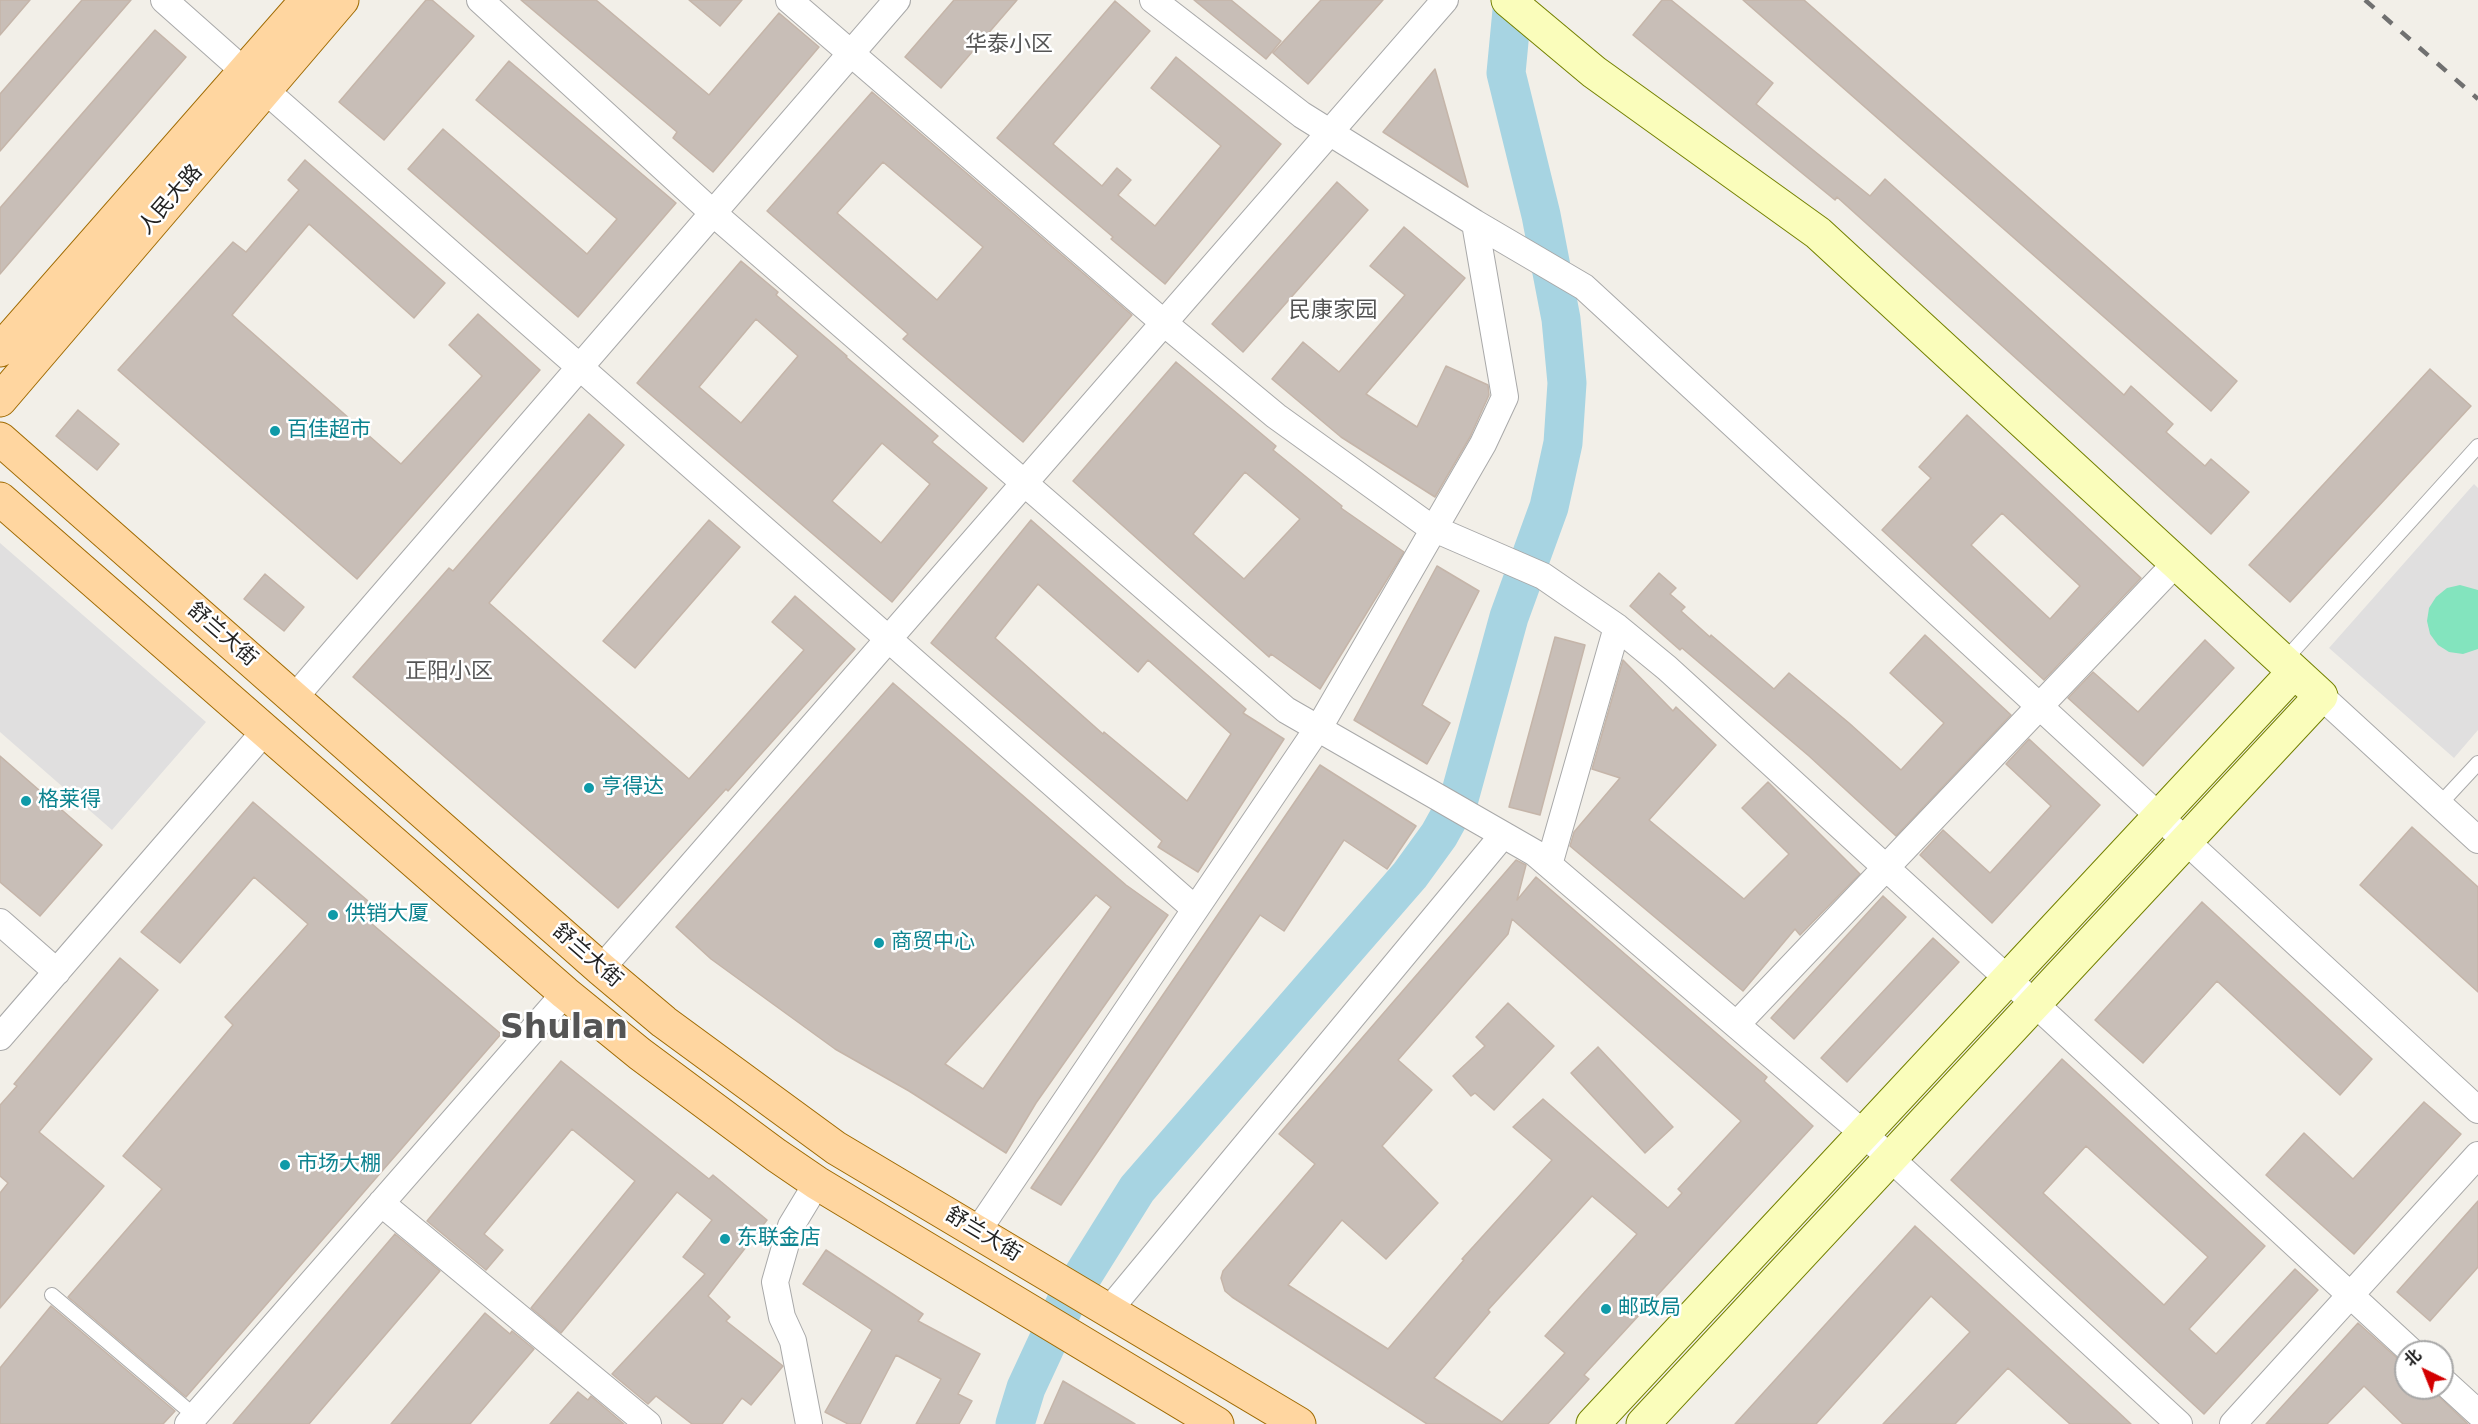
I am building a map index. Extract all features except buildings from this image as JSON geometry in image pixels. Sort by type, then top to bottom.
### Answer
[{"type":"main road","name":"人民大路","points":[[0,400],[255,80],[307,0]]},
{"type":"main road","name":"人民大路","points":[[0,350],[255,80],[342,0]]},
{"type":"main road","name":"舒兰大街","points":[[0,439],[664,1022],[836,1148],[1299,1424]]},
{"type":"main road","name":"舒兰大街","points":[[0,499],[565,993],[640,1054],[817,1183],[1216,1424]]},
{"type":"street","points":[[164,0],[1195,909]]},
{"type":"street","points":[[480,0],[713,213],[1286,710],[1500,833],[1549,865],[1864,1134],[2179,1424]]},
{"type":"street","points":[[789,0],[1164,323],[1276,416],[1433,528],[1543,576],[1617,627],[1667,668],[2399,1340]]},
{"type":"street","points":[[294,698],[897,0]]},
{"type":"street","points":[[1153,0],[1302,115],[1478,225],[1584,287],[2158,818],[2478,1110]]},
{"type":"street","points":[[601,969],[1445,0]]},
{"type":"street","points":[[1508,0],[1594,72],[1818,233],[2478,840]]},
{"type":"street","points":[[991,1240],[1195,909],[1318,728],[1483,444],[1505,397],[1478,225]]},
{"type":"street","points":[[1737,1024],[2176,563]]},
{"type":"street","points":[[1549,865],[1617,627]]},
{"type":"street","points":[[1593,1424],[2158,818],[2288,667]]},
{"type":"street","points":[[1643,1424],[2321,696]]},
{"type":"street","points":[[0,1037],[265,731]]},
{"type":"street","points":[[1108,1309],[1500,833]]},
{"type":"street","points":[[0,922],[57,972]]},
{"type":"street","points":[[191,1420],[565,993]]},
{"type":"street","points":[[2233,1424],[2478,1155]]},
{"type":"street","points":[[809,1424],[793,1341],[782,1317],[775,1282],[791,1226],[817,1183]]},
{"type":"street","points":[[381,1203],[648,1424]]},
{"type":"street","points":[[2454,1391],[2478,1413]]},
{"type":"lane","points":[[2288,667],[2478,446]]},
{"type":"lane","points":[[2439,806],[2478,763]]},
{"type":"lane","points":[[52,1295],[191,1420]]},
{"type":"shaded area","points":[[2474,484],[2478,488],[2478,730],[2454,758],[2329,648]]},
{"type":"shaded area","points":[[0,543],[206,722],[112,830],[0,732]]},
{"type":"green space","points":[[2460,585],[2478,590],[2478,649],[2463,654],[2449,652],[2438,645],[2430,634],[2427,621],[2429,608],[2436,597],[2447,588]]},
{"type":"waterway","points":[[1015,1424],[1026,1388],[1065,1304],[1137,1189],[1410,875],[1439,835],[1459,799],[1509,617],[1549,507],[1563,443],[1567,383],[1561,319],[1541,215],[1506,73],[1513,0]]},
{"type":"railway","points":[[2365,0],[2478,99]]},
{"type":"place","name":"百佳超市","points":[[275,431]]},
{"type":"place","name":"亨得达","points":[[589,788]]},
{"type":"place","name":"格莱得","points":[[26,801]]},
{"type":"place","name":"供销大厦","points":[[333,915]]},
{"type":"place","name":"商贸中心","points":[[879,943]]},
{"type":"place","name":"市场大棚","points":[[285,1165]]},
{"type":"place","name":"东联金店","points":[[725,1239]]},
{"type":"place","name":"邮政局","points":[[1606,1309]]},
{"type":"district","name":"华泰小区","points":[[1009,45]]},
{"type":"district","name":"民康家园","points":[[1333,311]]},
{"type":"district","name":"正阳小区","points":[[449,672]]},
{"type":"district","name":"Shulan","points":[[564,1029]]}]
